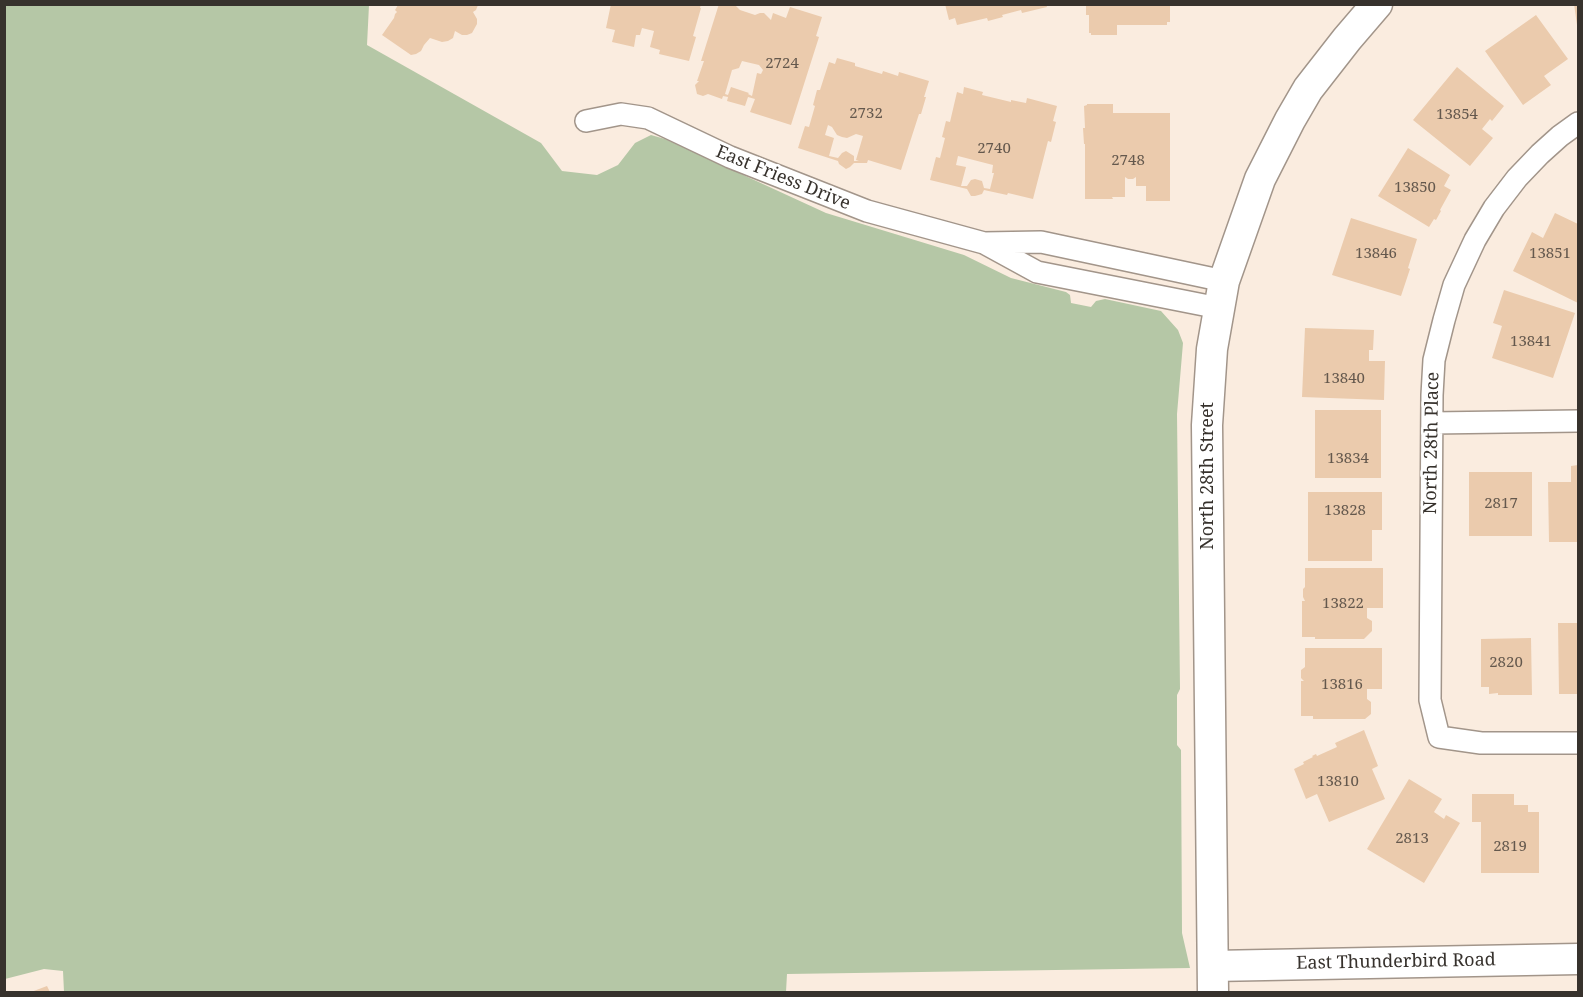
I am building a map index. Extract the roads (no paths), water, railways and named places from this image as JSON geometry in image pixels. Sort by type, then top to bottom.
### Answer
[{"type":"street","name":"North 28th Street","points":[[1213,979],[1207,425],[1212,349],[1221,295],[1260,179],[1290,120],[1315,80],[1377,4]]},
{"type":"street","name":"East Friess Drive","points":[[586,121],[621,114],[648,118],[746,164],[867,211],[984,243],[1037,272],[1085,282],[1221,295]]},
{"type":"street","name":"North 28th Place","points":[[1578,123],[1546,148],[1517,178],[1494,208],[1475,240],[1454,285],[1443,320],[1434,360],[1431,395],[1430,700],[1439,737],[1481,743],[1578,743]]},
{"type":"street","name":"East Friess Drive","points":[[984,243],[1041,242],[1091,252],[1221,295]]},
{"type":"street","points":[[1085,282],[1091,252]]},
{"type":"street","points":[[1432,423],[1578,421]]},
{"type":"street","name":"East Thunderbird Road","points":[[1213,979],[1578,959]]}]
